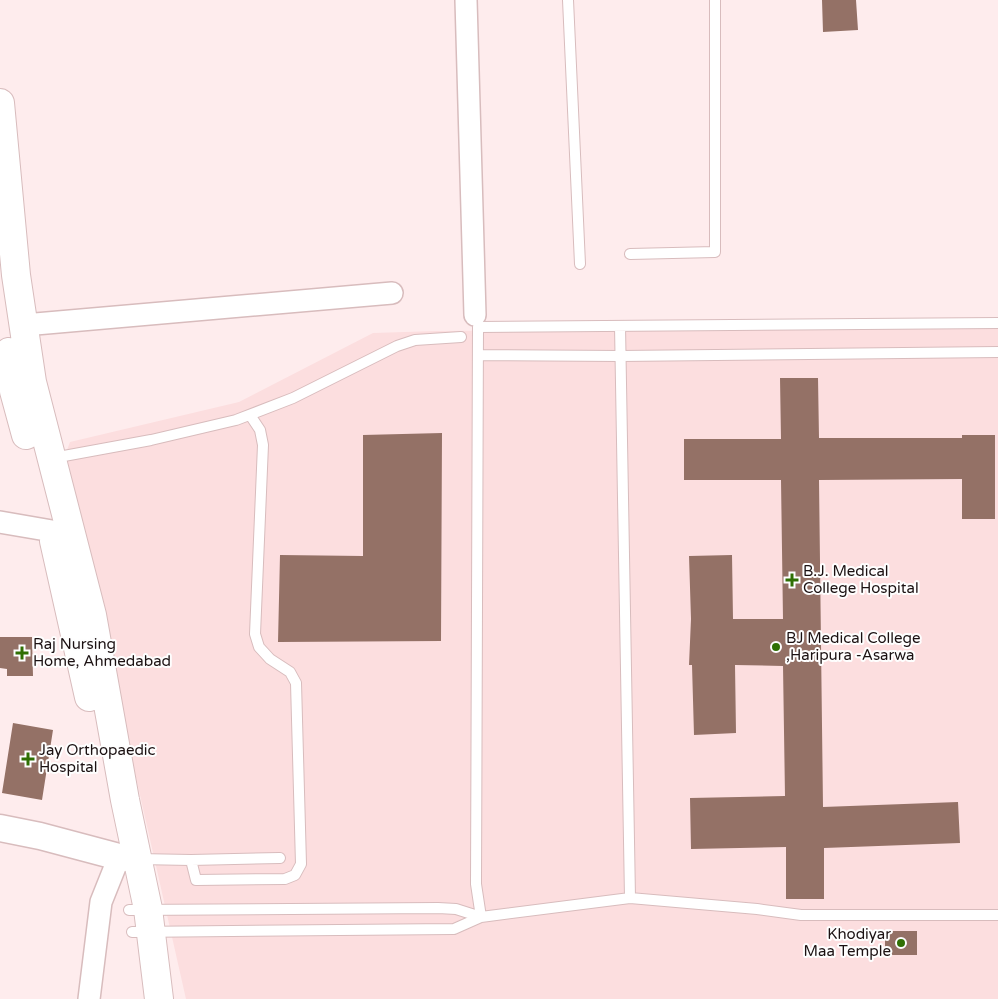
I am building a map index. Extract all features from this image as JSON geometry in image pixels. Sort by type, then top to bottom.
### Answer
[{"type":"main road","points":[[0,103],[16,275],[32,382],[92,615],[128,858],[140,921],[159,999]]},
{"type":"main road","points":[[0,290],[14,391],[52,531],[87,689],[128,858]]},
{"type":"main road","points":[[140,921],[142,999]]},
{"type":"street","points":[[466,0],[476,321]]},
{"type":"street","points":[[24,325],[392,292]]},
{"type":"street","points":[[0,522],[52,531]]},
{"type":"street","points":[[0,828],[128,858],[101,902],[88,999]]},
{"type":"lane","points":[[568,0],[580,264]]},
{"type":"lane","points":[[630,254],[715,252],[715,0]]},
{"type":"lane","points":[[481,917],[476,884],[479,355],[476,321],[620,326],[998,323]]},
{"type":"lane","points":[[620,326],[630,898]]},
{"type":"lane","points":[[51,458],[151,440],[236,420],[293,398],[397,346],[415,340],[461,337]]},
{"type":"lane","points":[[479,355],[620,356],[998,352]]},
{"type":"lane","points":[[191,860],[196,880],[285,879],[296,875],[300,864],[301,838],[296,684],[290,672],[270,659],[259,647],[255,634],[263,445],[260,430],[250,415]]},
{"type":"lane","points":[[128,858],[191,860],[280,858]]},
{"type":"lane","points":[[140,921],[454,929],[481,917],[630,898],[757,909],[800,915],[998,915]]},
{"type":"lane","points":[[140,921],[276,910],[438,908],[456,909],[481,917]]},
{"type":"shaded area","points":[[998,327],[998,999],[186,999],[64,458],[70,442],[239,402],[373,333]]},
{"type":"building","points":[[822,0],[856,0],[858,30],[823,32]]},
{"type":"building","points":[[780,378],[818,378],[819,438],[962,438],[962,435],[995,435],[995,519],[962,519],[962,479],[819,480],[823,807],[958,802],[960,843],[824,848],[824,899],[786,899],[786,847],[691,849],[690,798],[785,796],[783,666],[735,665],[736,733],[694,735],[692,665],[689,665],[691,619],[689,556],[732,555],[733,619],[783,619],[781,480],[684,480],[684,439],[781,439]]},
{"type":"building","points":[[442,433],[441,641],[278,642],[280,555],[363,556],[363,435]]},
{"type":"building","points":[[0,637],[32,637],[33,676],[7,676],[7,669],[0,668]]},
{"type":"building","points":[[13,723],[53,730],[42,800],[2,793]]},
{"type":"building","name":"Khodiyar Maa Temple","points":[[885,931],[917,931],[917,955],[885,955]]},
{"type":"place","name":"B.J. Medical College Hospital","points":[[792,580]]},
{"type":"place","name":"BJ Medical College ,Haripura -Asarwa","points":[[776,647]]},
{"type":"place","name":"Raj Nursing Home, Ahmedabad","points":[[22,653]]},
{"type":"place","name":"Jay Orthopaedic Hospital","points":[[28,759]]},
{"type":"place","name":"Khodiyar Maa Temple","points":[[901,943]]}]
